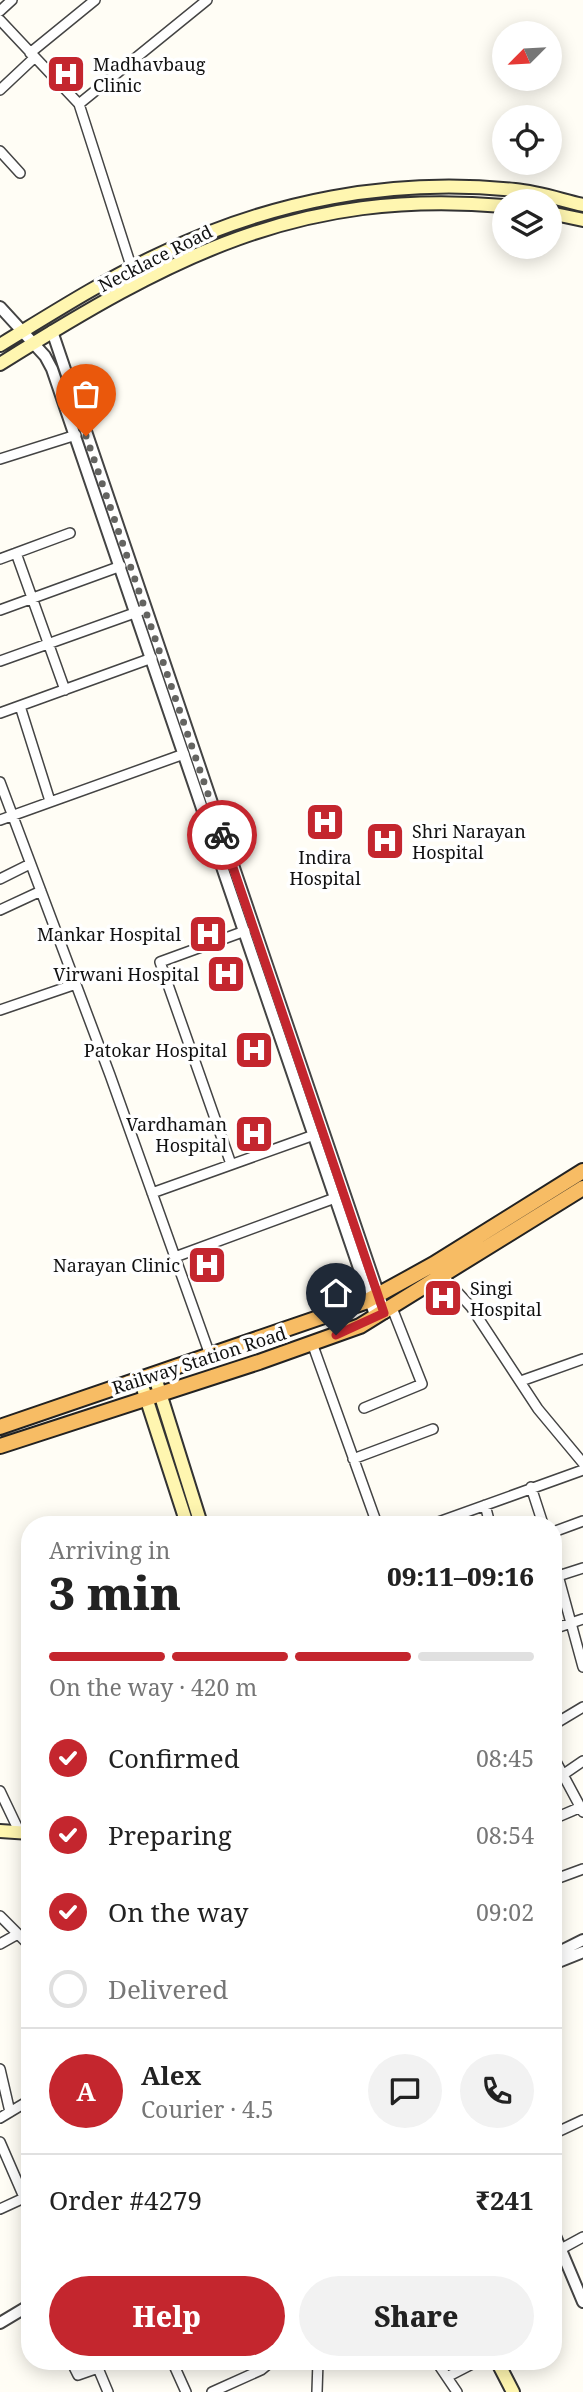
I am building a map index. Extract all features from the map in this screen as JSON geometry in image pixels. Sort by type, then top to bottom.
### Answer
[{"type":"highway","name":"Railway Station Road","points":[[0,1427],[373,1297],[583,1171]]},
{"type":"highway","name":"Railway Station Road","points":[[0,1446],[312,1343],[384,1313],[583,1188]]},
{"type":"main road","points":[[0,345],[148,260],[213,230],[277,216],[342,195],[391,188],[446,186],[517,190],[583,205]]},
{"type":"main road","name":"Necklace Road","points":[[0,364],[52,331],[155,275],[277,216],[321,214],[402,203],[492,206]]},
{"type":"main road","points":[[562,216],[583,220]]},
{"type":"main road","points":[[148,260],[155,275]]},
{"type":"main road","points":[[154,1374],[199,1516]]},
{"type":"main road","points":[[140,1379],[184,1516]]},
{"type":"main road","points":[[0,1831],[21,1833]]},
{"type":"main road","points":[[502,2370],[513,2392]]},
{"type":"street","points":[[0,11],[12,0]]},
{"type":"street","points":[[0,90],[32,55],[95,0]]},
{"type":"street","points":[[79,104],[207,0]]},
{"type":"street","points":[[0,20],[79,104],[132,269]]},
{"type":"street","points":[[0,151],[20,173]]},
{"type":"street","points":[[0,307],[33,343],[52,369],[121,566],[140,610],[152,658],[335,1198],[373,1297],[422,1384],[364,1408]]},
{"type":"street","points":[[52,331],[140,610],[373,1297]]},
{"type":"street","points":[[0,459],[76,435]]},
{"type":"street","points":[[0,559],[70,533]]},
{"type":"street","points":[[16,553],[65,690]]},
{"type":"street","points":[[0,610],[121,566]]},
{"type":"street","points":[[0,661],[140,610]]},
{"type":"street","points":[[0,713],[152,658]]},
{"type":"street","points":[[20,706],[50,801]]},
{"type":"street","points":[[0,820],[184,754]]},
{"type":"street","points":[[0,782],[210,1355]]},
{"type":"street","points":[[0,879],[30,864]]},
{"type":"street","points":[[0,911],[41,891]]},
{"type":"street","points":[[231,1164],[160,962],[245,931]]},
{"type":"street","points":[[0,1010],[76,984]]},
{"type":"street","points":[[152,1192],[314,1135]]},
{"type":"street","points":[[175,1257],[335,1198]]},
{"type":"street","points":[[443,1276],[471,1307],[538,1409],[583,1463]]},
{"type":"street","points":[[312,1343],[374,1516]]},
{"type":"street","points":[[521,1381],[583,1359]]},
{"type":"street","points":[[353,1459],[433,1429]]},
{"type":"street","points":[[455,1516],[583,1470]]},
{"type":"street","points":[[531,1488],[540,1516]]},
{"type":"street","points":[[485,1505],[488,1516]]},
{"type":"street","points":[[562,1529],[583,1521]]},
{"type":"street","points":[[562,1574],[583,1568]]},
{"type":"street","points":[[562,1596],[583,1667]]},
{"type":"street","points":[[562,1626],[583,1619]]},
{"type":"street","points":[[562,1720],[583,1707]]},
{"type":"street","points":[[564,1774],[583,1761]]},
{"type":"street","points":[[562,1771],[582,1810],[562,1816]]},
{"type":"street","points":[[0,1791],[21,1826]]},
{"type":"street","points":[[562,1877],[583,1869]]},
{"type":"street","points":[[0,1916],[21,1939]]},
{"type":"street","points":[[0,1944],[16,1935]]},
{"type":"street","points":[[562,1950],[583,1940]]},
{"type":"street","points":[[562,1960],[583,1952]]},
{"type":"street","points":[[0,2069],[10,2112]]},
{"type":"street","points":[[0,2118],[21,2105]]},
{"type":"street","points":[[562,2130],[583,2120]]},
{"type":"street","points":[[0,2142],[21,2191]]},
{"type":"street","points":[[0,2209],[21,2199]]},
{"type":"street","points":[[562,2248],[583,2237]]},
{"type":"street","points":[[562,2251],[583,2302]]},
{"type":"street","points":[[0,2323],[21,2310]]},
{"type":"street","points":[[99,2370],[108,2392]]},
{"type":"street","points":[[176,2370],[186,2392]]},
{"type":"street","points":[[212,2392],[262,2370]]},
{"type":"street","points":[[317,2392],[318,2370]]},
{"type":"street","points":[[442,2370],[457,2392]]},
{"type":"street","points":[[447,2377],[461,2370]]},
{"type":"way so far","points":[[86,436],[222,835]]},
{"type":"place","name":"Madhavbaug Clinic","points":[[66,74]]},
{"type":"place","name":"Indira Hospital","points":[[325,822]]},
{"type":"place","name":"Shri Narayan Hospital","points":[[385,841]]},
{"type":"place","name":"Mankar Hospital","points":[[208,934]]},
{"type":"place","name":"Virwani Hospital","points":[[226,974]]},
{"type":"place","name":"Patokar Hospital","points":[[254,1050]]},
{"type":"place","name":"Vardhaman Hospital","points":[[254,1134]]},
{"type":"place","name":"Narayan Clinic","points":[[207,1265]]},
{"type":"place","name":"Singi Hospital","points":[[443,1298]]},
{"type":"route","points":[[222,835],[384,1313],[336,1335]]}]
